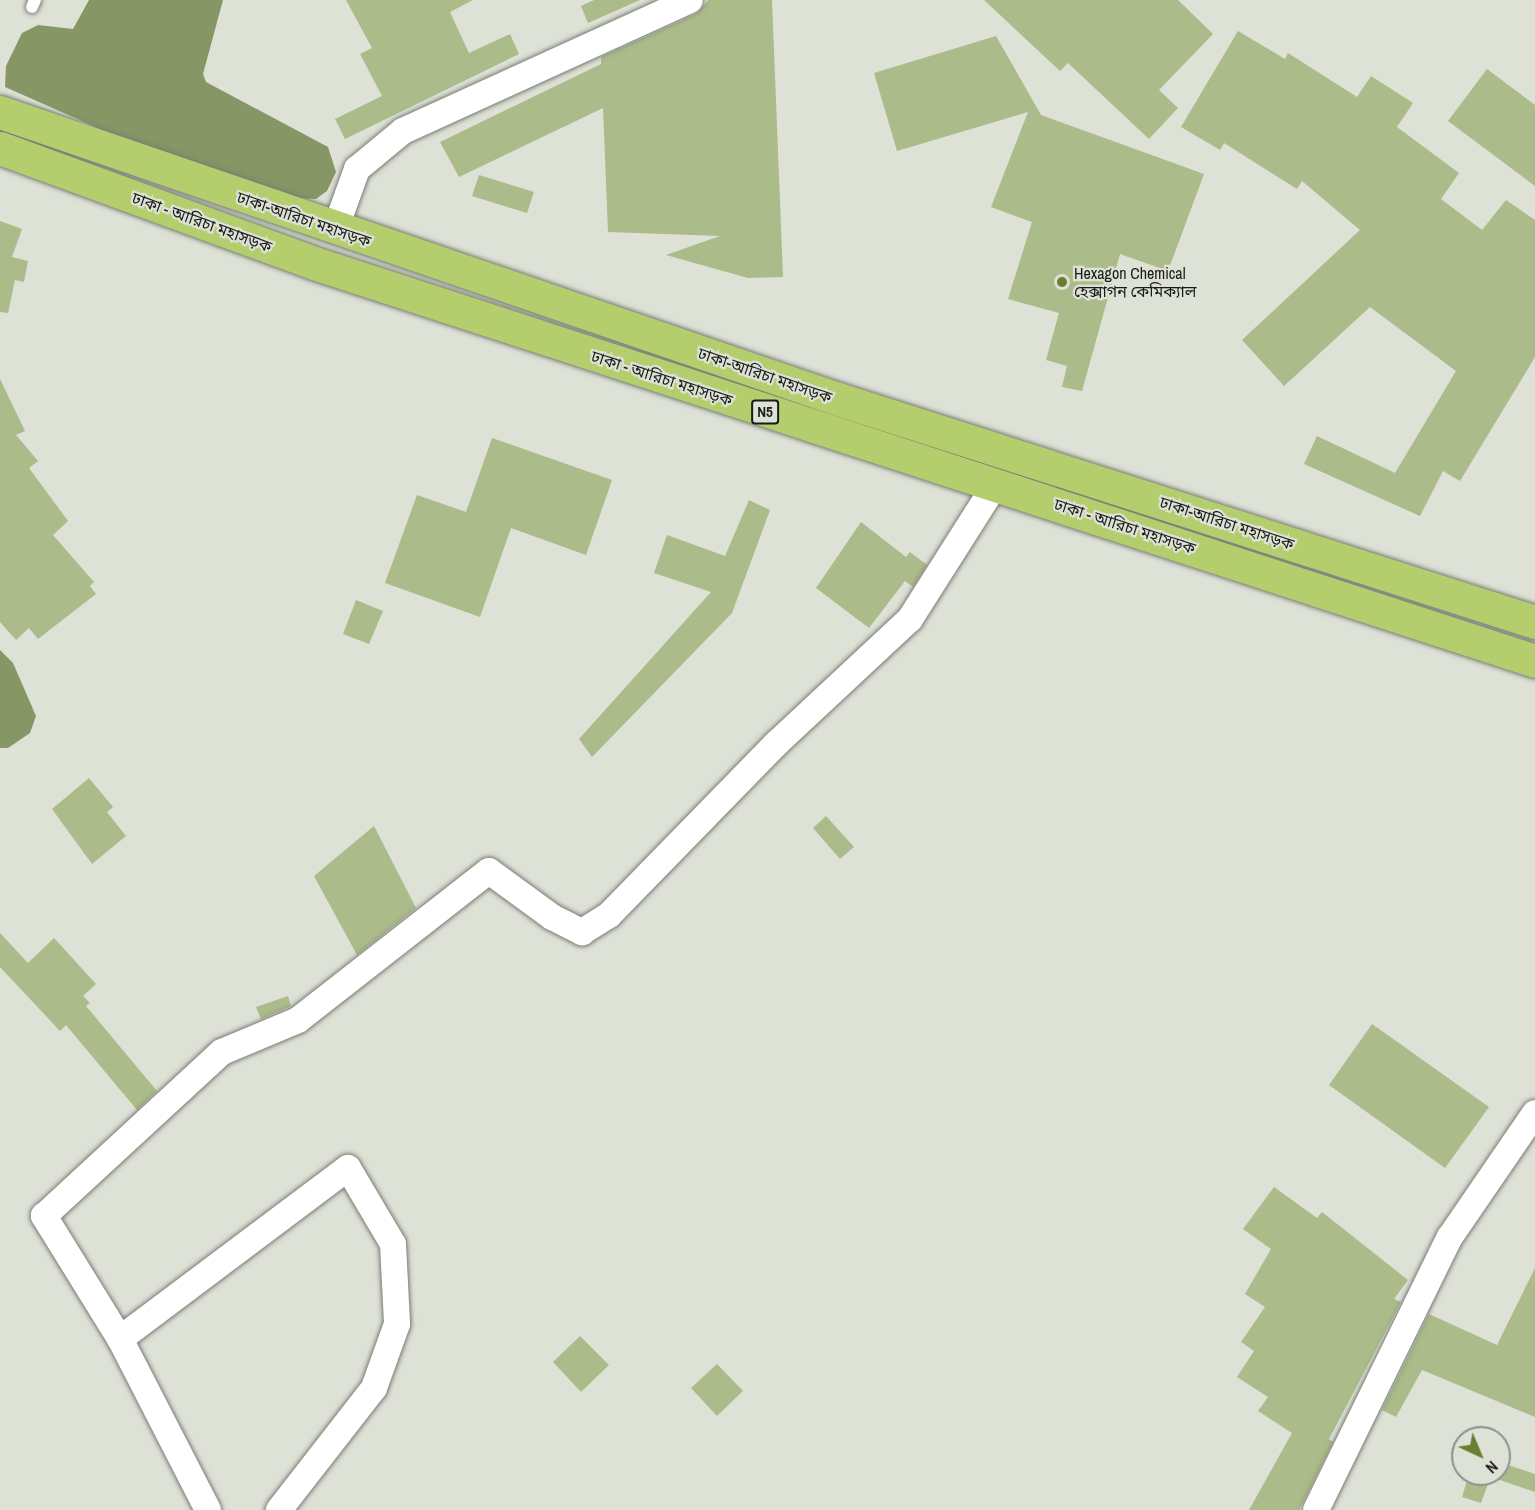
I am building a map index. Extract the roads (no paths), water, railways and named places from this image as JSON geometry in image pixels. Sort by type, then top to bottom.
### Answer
[{"type":"highway","name":"ঢাকা-আরিচা মহাসড়ক","points":[[0,111],[334,230],[835,398],[1535,622]]},
{"type":"highway","name":"ঢাকা - আরিচা মহাসড়ক","points":[[1,151],[314,263],[1535,661]]},
{"type":"street","points":[[334,230],[357,169],[403,131],[690,0]]},
{"type":"street","points":[[208,1510],[120,1339],[44,1216],[222,1052],[298,1020],[489,871],[552,918],[582,932],[609,915],[776,744],[910,619],[995,484]]},
{"type":"street","points":[[1316,1510],[1450,1237],[1535,1113]]},
{"type":"street","points":[[120,1339],[348,1168],[393,1244],[396,1324],[374,1388],[279,1510]]},
{"type":"place","name":"Hexagon Chemical হেক্সাগন কেমিক্যাল","points":[[1062,282]]}]
